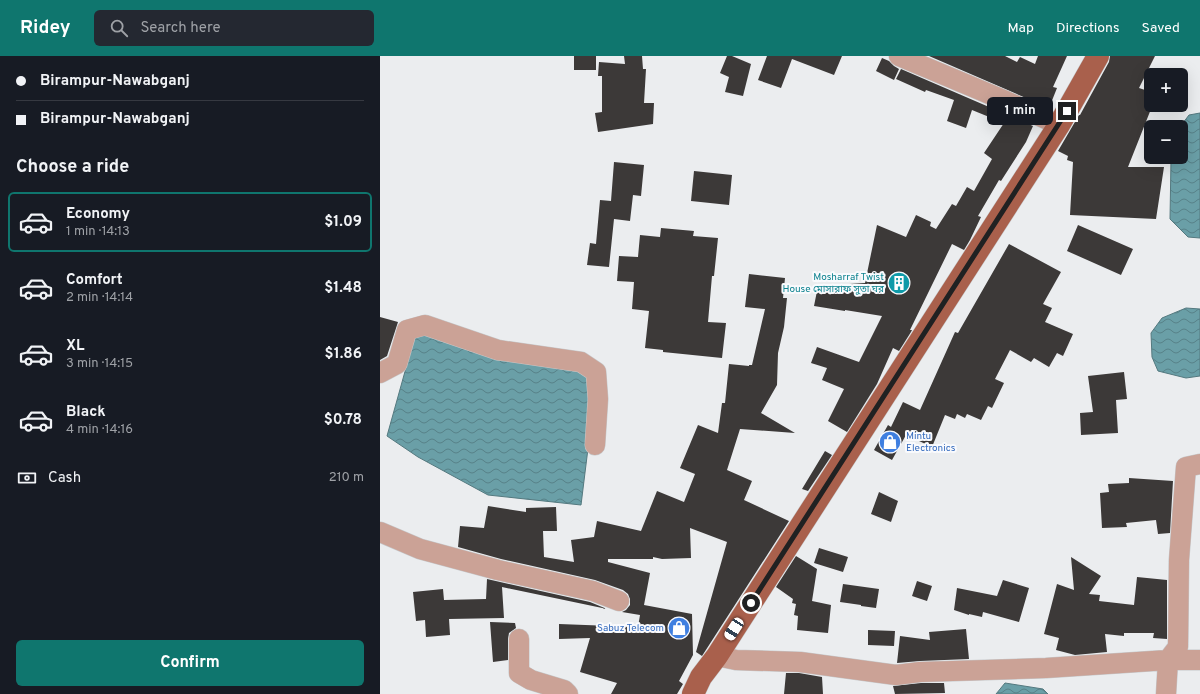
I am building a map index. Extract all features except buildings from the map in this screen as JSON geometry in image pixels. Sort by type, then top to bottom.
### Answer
[{"type":"main road","points":[[693,694],[701,677],[717,656],[1059,125],[1098,56]]},
{"type":"street","points":[[899,56],[1006,100],[1059,125]]},
{"type":"street","points":[[380,373],[397,364],[407,330],[426,325],[498,350],[581,362],[596,372],[598,399],[595,445]]},
{"type":"street","points":[[1166,694],[1168,660],[1178,647],[1179,560],[1186,468],[1200,464]]},
{"type":"street","points":[[380,532],[420,549],[498,570],[593,591],[619,601]]},
{"type":"street","points":[[519,639],[519,673],[531,680],[564,690],[568,694]]},
{"type":"street","points":[[717,656],[736,660],[800,662],[896,675],[920,672],[1046,668],[1168,660],[1200,660]]},
{"type":"water","points":[[1200,113],[1200,238],[1188,237],[1170,219],[1171,164],[1188,164],[1188,120],[1185,120],[1189,115]]},
{"type":"water","points":[[1186,308],[1200,309],[1200,376],[1186,378],[1158,371],[1152,357],[1151,333],[1162,318]]},
{"type":"water","points":[[416,332],[588,369],[593,408],[581,505],[488,495],[418,457],[387,436]]},
{"type":"water","points":[[1005,683],[1043,689],[1048,694],[996,694]]},
{"type":"place","name":"Mosharraf Twist House মোসারাফ সুতা ঘর","points":[[899,283]]},
{"type":"place","name":"Mintu Electronics","points":[[890,442]]},
{"type":"place","name":"Sabuz Telecom","points":[[679,628]]},
{"type":"route","points":[[751,603],[1067,111]]}]
